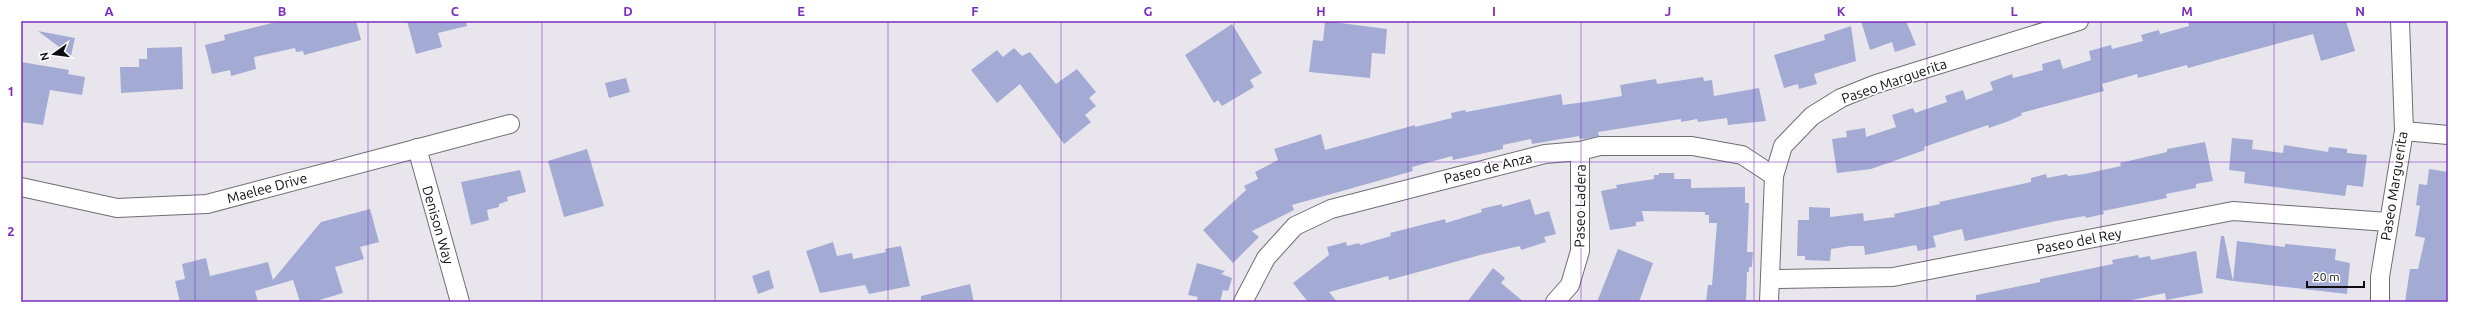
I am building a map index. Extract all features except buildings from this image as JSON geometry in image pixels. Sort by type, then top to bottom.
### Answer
[{"type":"street","name":"Paseo Marguerita","points":[[1769,302],[1774,176],[1783,146],[1812,116],[1841,98],[1876,84],[2078,21]]},
{"type":"street","name":"Paseo Marguerita","points":[[2380,302],[2380,277],[2404,131],[2400,21]]},
{"type":"street","name":"Maelee Drive","points":[[21,187],[117,208],[207,204],[510,124]]},
{"type":"street","points":[[2404,131],[2448,135]]},
{"type":"street","name":"Paseo de Anza","points":[[1243,302],[1266,258],[1295,226],[1331,209],[1545,154],[1580,151],[1600,146],[1697,147],[1742,155],[1774,176]]},
{"type":"street","name":"Denison Way","points":[[417,148],[460,302]]},
{"type":"street","name":"Paseo Ladera","points":[[1555,302],[1570,285],[1580,251],[1580,151]]},
{"type":"street","name":"Paseo del Rey","points":[[1771,279],[1893,277],[2233,211],[2388,222]]}]
